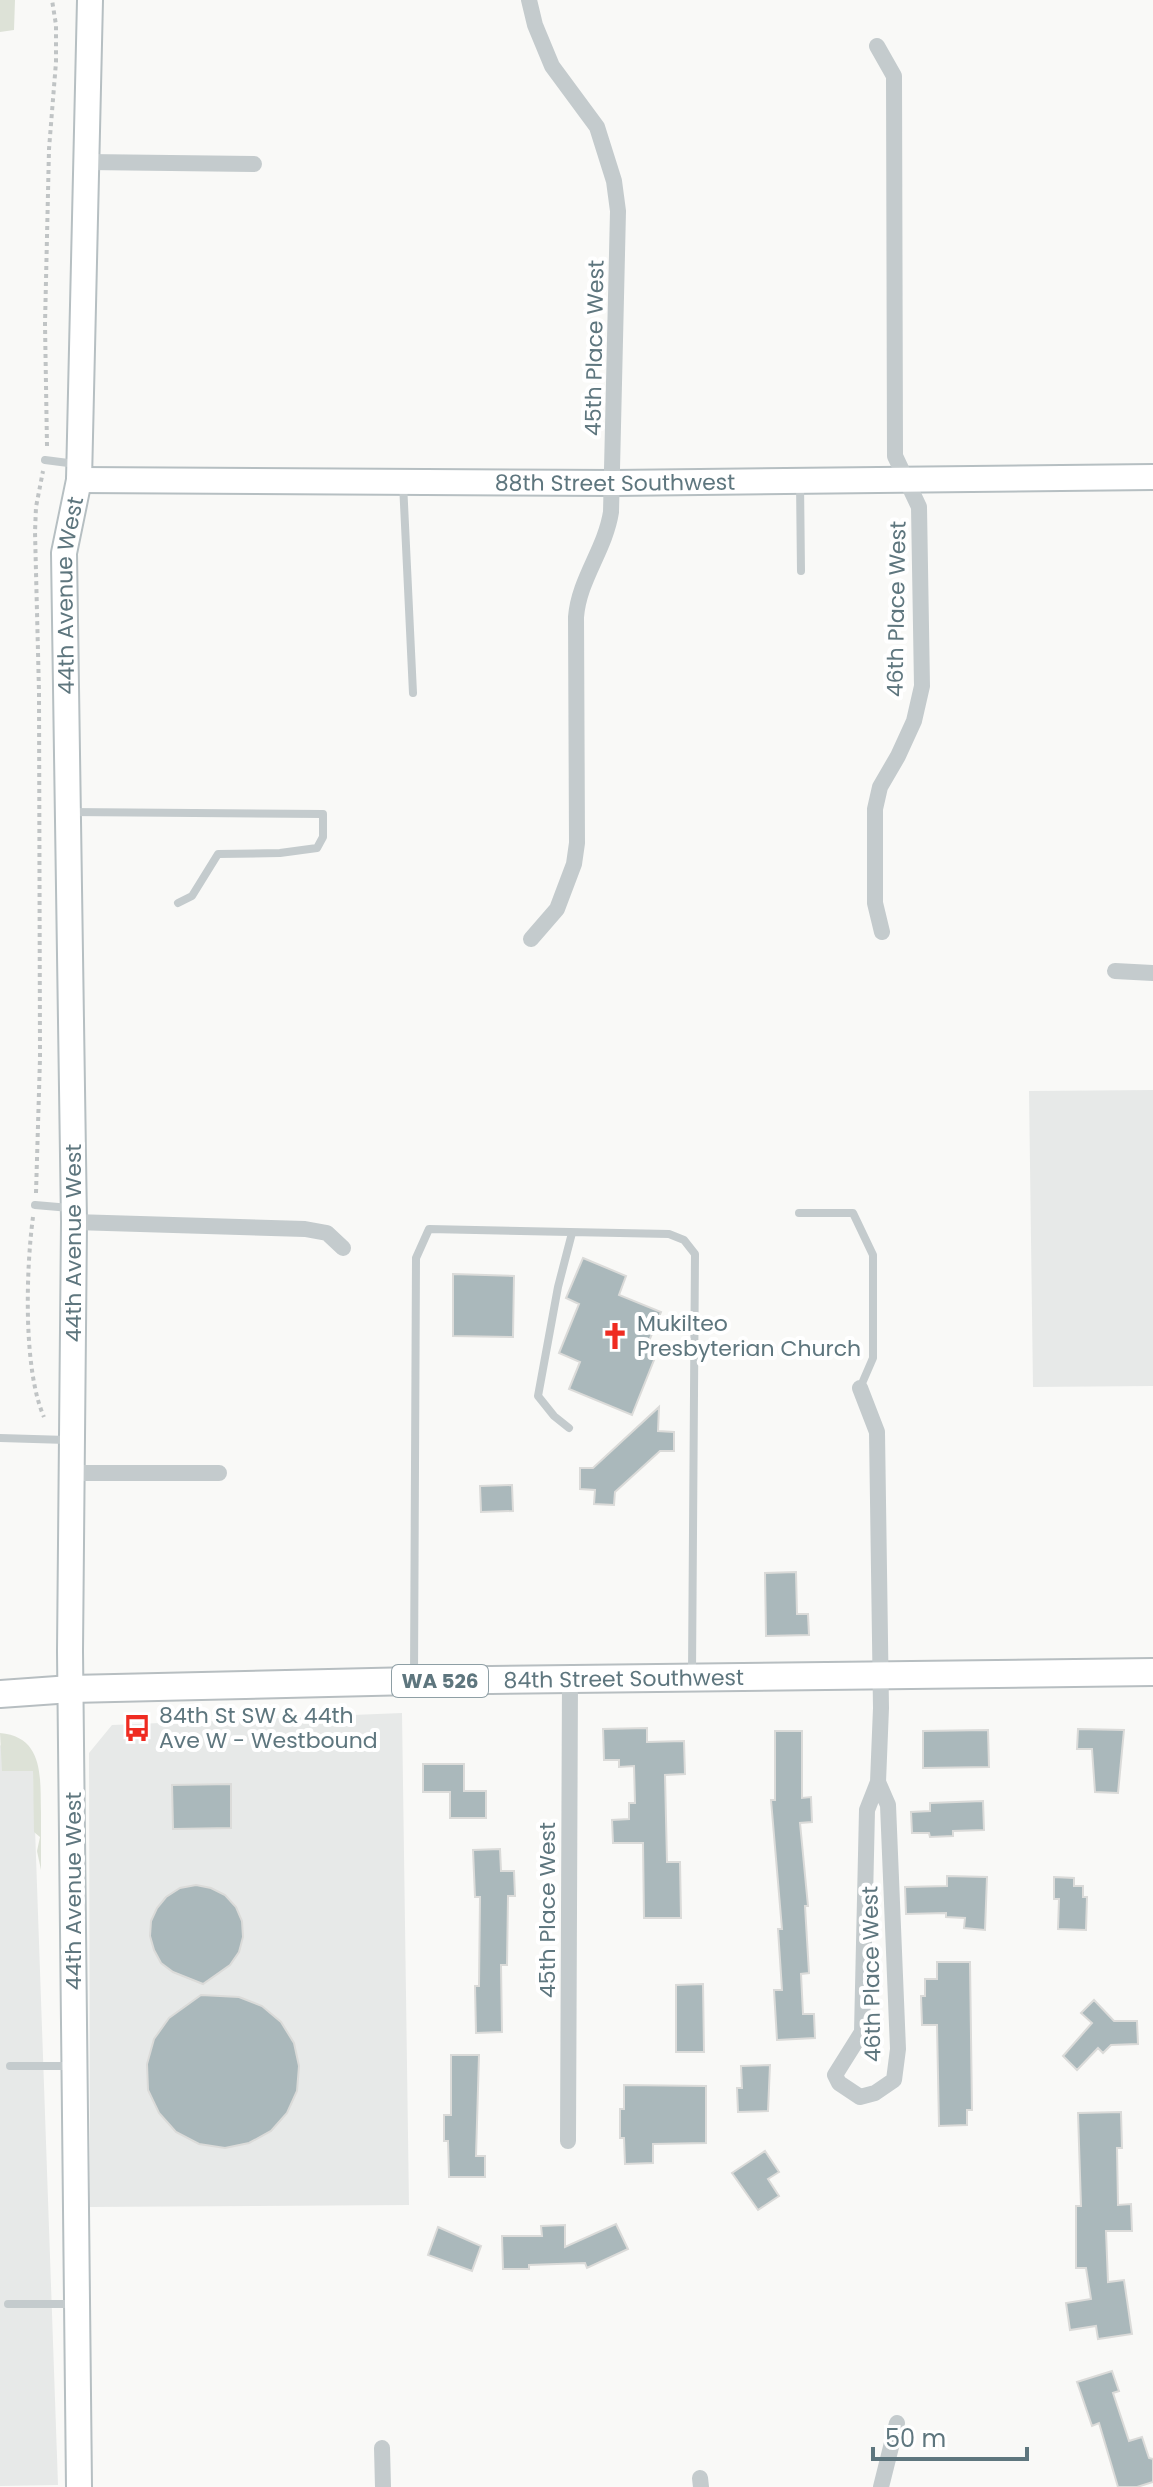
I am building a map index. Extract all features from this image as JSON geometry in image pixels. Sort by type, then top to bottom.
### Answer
[{"type":"main road","name":"84th Street Southwest","points":[[0,1694],[71,1689],[414,1681],[1153,1672]]},
{"type":"street","name":"44th Avenue West","points":[[79,2487],[71,1689],[74,1215],[64,553],[79,472],[90,0]]},
{"type":"street","name":"45th Place West","points":[[529,0],[535,25],[552,66],[597,127],[614,181],[618,211],[614,483],[608,534],[577,602],[577,843],[574,864],[557,909],[531,939]]},
{"type":"street","name":"46th Place West","points":[[877,46],[894,76],[895,456],[919,507],[922,686],[914,721],[880,787],[875,809],[875,903],[882,932]]},
{"type":"street","points":[[87,162],[254,164]]},
{"type":"street","name":"88th Street Southwest","points":[[79,472],[402,482],[614,483],[1153,477]]},
{"type":"street","points":[[1115,971],[1153,973]]},
{"type":"street","points":[[74,1215],[305,1229],[327,1233],[343,1248]]},
{"type":"street","name":"46th Place West","points":[[860,1388],[877,1432],[878,1782],[867,1810],[862,2032],[835,2075],[839,2083],[860,2097],[875,2093],[894,2080],[898,2049],[888,1805],[878,1782]]},
{"type":"street","points":[[72,1473],[219,1473]]},
{"type":"street","name":"45th Place West","points":[[568,2141],[570,1679]]},
{"type":"street","points":[[881,2487],[897,2423]]},
{"type":"street","points":[[382,2448],[383,2487]]},
{"type":"lane","points":[[45,460],[79,472]]},
{"type":"lane","points":[[800,481],[801,571]]},
{"type":"lane","points":[[402,482],[413,693]]},
{"type":"lane","points":[[68,812],[323,814],[323,837],[317,848],[280,853],[218,854],[192,896],[178,903]]},
{"type":"lane","points":[[35,1205],[74,1215]]},
{"type":"lane","points":[[799,1213],[853,1213],[873,1255],[873,1358],[860,1388]]},
{"type":"lane","points":[[414,1681],[416,1258],[429,1229],[669,1234],[684,1240],[695,1254],[692,1677]]},
{"type":"lane","points":[[569,1428],[538,1396],[558,1287],[572,1233]]},
{"type":"lane","points":[[0,1438],[72,1440]]},
{"type":"lane","points":[[10,2066],[73,2066]]},
{"type":"lane","points":[[8,2304],[76,2304]]},
{"type":"path","points":[[44,1417],[34,1385],[28,1261],[39,1158],[39,708],[35,520],[45,460],[49,149],[56,62],[52,0]]},
{"type":"shaded area","points":[[0,0],[15,0],[14,30],[0,32]]},
{"type":"shaded area","points":[[1153,1090],[1153,1386],[1033,1387],[1029,1091]]},
{"type":"shaded area","points":[[402,1713],[409,2205],[90,2207],[89,1753],[112,1725]]},
{"type":"shaded area","points":[[0,1733],[25,1742],[37,1762],[40,1787],[41,1870],[37,1851],[40,1837],[34,1832],[33,1771],[2,1771]]},
{"type":"shaded area","points":[[0,1745],[33,1771],[58,2485],[0,2486]]},
{"type":"building","points":[[583,1258],[626,1276],[619,1295],[661,1312],[649,1341],[660,1345],[632,1415],[569,1389],[580,1362],[559,1353],[579,1304],[566,1298]]},
{"type":"building","points":[[453,1274],[514,1276],[513,1337],[453,1336]]},
{"type":"building","points":[[659,1407],[658,1431],[674,1432],[674,1451],[660,1451],[615,1492],[614,1505],[594,1504],[595,1490],[580,1489],[580,1468],[593,1468]]},
{"type":"building","points":[[512,1485],[513,1511],[481,1512],[480,1486]]},
{"type":"building","points":[[796,1572],[797,1614],[808,1614],[809,1635],[766,1636],[765,1573]]},
{"type":"building","points":[[647,1728],[647,1742],[684,1741],[685,1774],[665,1775],[667,1862],[680,1862],[681,1918],[644,1918],[643,1843],[613,1843],[612,1820],[629,1819],[629,1803],[635,1803],[634,1766],[619,1767],[619,1760],[604,1760],[603,1729]]},
{"type":"building","points":[[1078,1729],[1124,1730],[1118,1793],[1095,1792],[1092,1749],[1077,1749]]},
{"type":"building","points":[[988,1730],[989,1767],[923,1768],[923,1731]]},
{"type":"building","points":[[775,1731],[802,1731],[802,1798],[811,1797],[812,1822],[800,1823],[808,1906],[805,1906],[809,1973],[801,1974],[803,2014],[814,2014],[815,2038],[777,2040],[774,1990],[782,1990],[778,1929],[782,1929],[771,1800],[775,1800]]},
{"type":"building","points":[[423,1764],[464,1764],[464,1791],[486,1791],[486,1818],[450,1818],[450,1792],[423,1792]]},
{"type":"building","points":[[231,1784],[231,1828],[173,1829],[172,1785]]},
{"type":"building","points":[[983,1801],[984,1830],[953,1831],[953,1836],[930,1837],[929,1833],[912,1833],[911,1812],[930,1811],[930,1803]]},
{"type":"building","points":[[500,1849],[501,1871],[514,1871],[515,1896],[508,1896],[507,1965],[501,1965],[502,2032],[476,2033],[480,1897],[475,1897],[473,1850]]},
{"type":"building","points":[[947,1876],[987,1877],[985,1930],[964,1928],[965,1918],[946,1917],[946,1913],[906,1914],[905,1887],[947,1886]]},
{"type":"building","points":[[1054,1877],[1074,1878],[1074,1886],[1083,1886],[1083,1897],[1087,1897],[1086,1930],[1058,1929],[1059,1899],[1054,1899]]},
{"type":"building","points":[[196,1885],[225,1895],[236,1907],[242,1921],[243,1937],[239,1952],[230,1965],[203,1984],[173,1972],[161,1963],[150,1936],[151,1921],[166,1897],[180,1888]]},
{"type":"building","points":[[937,1962],[970,1962],[972,2110],[967,2110],[967,2125],[939,2126],[937,2025],[922,2025],[921,1996],[925,1996],[925,1979],[937,1979]]},
{"type":"building","points":[[703,1984],[704,2052],[676,2052],[676,1985]]},
{"type":"building","points":[[201,1995],[239,1997],[262,2006],[281,2022],[294,2043],[299,2066],[297,2091],[287,2113],[271,2131],[249,2143],[225,2148],[199,2144],[176,2132],[159,2113],[148,2090],[147,2064],[154,2039],[169,2018]]},
{"type":"building","points":[[1094,2000],[1114,2021],[1137,2021],[1138,2044],[1111,2045],[1103,2053],[1098,2048],[1077,2070],[1063,2056],[1092,2023],[1081,2013]]},
{"type":"building","points":[[451,2055],[479,2055],[476,2156],[485,2156],[485,2177],[449,2177],[444,2115],[451,2115]]},
{"type":"building","points":[[770,2065],[768,2111],[738,2112],[737,2088],[742,2088],[741,2066]]},
{"type":"building","points":[[624,2085],[706,2086],[706,2143],[653,2144],[653,2163],[625,2164],[624,2138],[620,2138]]},
{"type":"building","points":[[1121,2112],[1122,2148],[1117,2148],[1118,2205],[1131,2204],[1132,2231],[1106,2231],[1108,2282],[1124,2280],[1132,2334],[1098,2339],[1096,2326],[1070,2330],[1066,2303],[1091,2299],[1086,2268],[1076,2268],[1076,2206],[1081,2206],[1078,2113]]},
{"type":"building","points":[[765,2151],[779,2172],[768,2179],[779,2196],[758,2210],[732,2173]]},
{"type":"building","points":[[616,2224],[628,2249],[587,2268],[585,2263],[503,2269],[502,2236],[542,2236],[541,2226],[565,2225],[565,2247]]},
{"type":"building","points":[[438,2227],[481,2246],[472,2271],[428,2255]]},
{"type":"building","points":[[1112,2371],[1119,2391],[1113,2393],[1129,2441],[1142,2437],[1149,2458],[1153,2459],[1153,2482],[1137,2487],[1118,2487],[1099,2423],[1092,2426],[1077,2382]]},
{"type":"place","name":"Mukilteo Presbyterian Church","points":[[615,1336]]},
{"type":"place","name":"84th St SW & 44th Ave W - Westbound","points":[[137,1728]]}]
